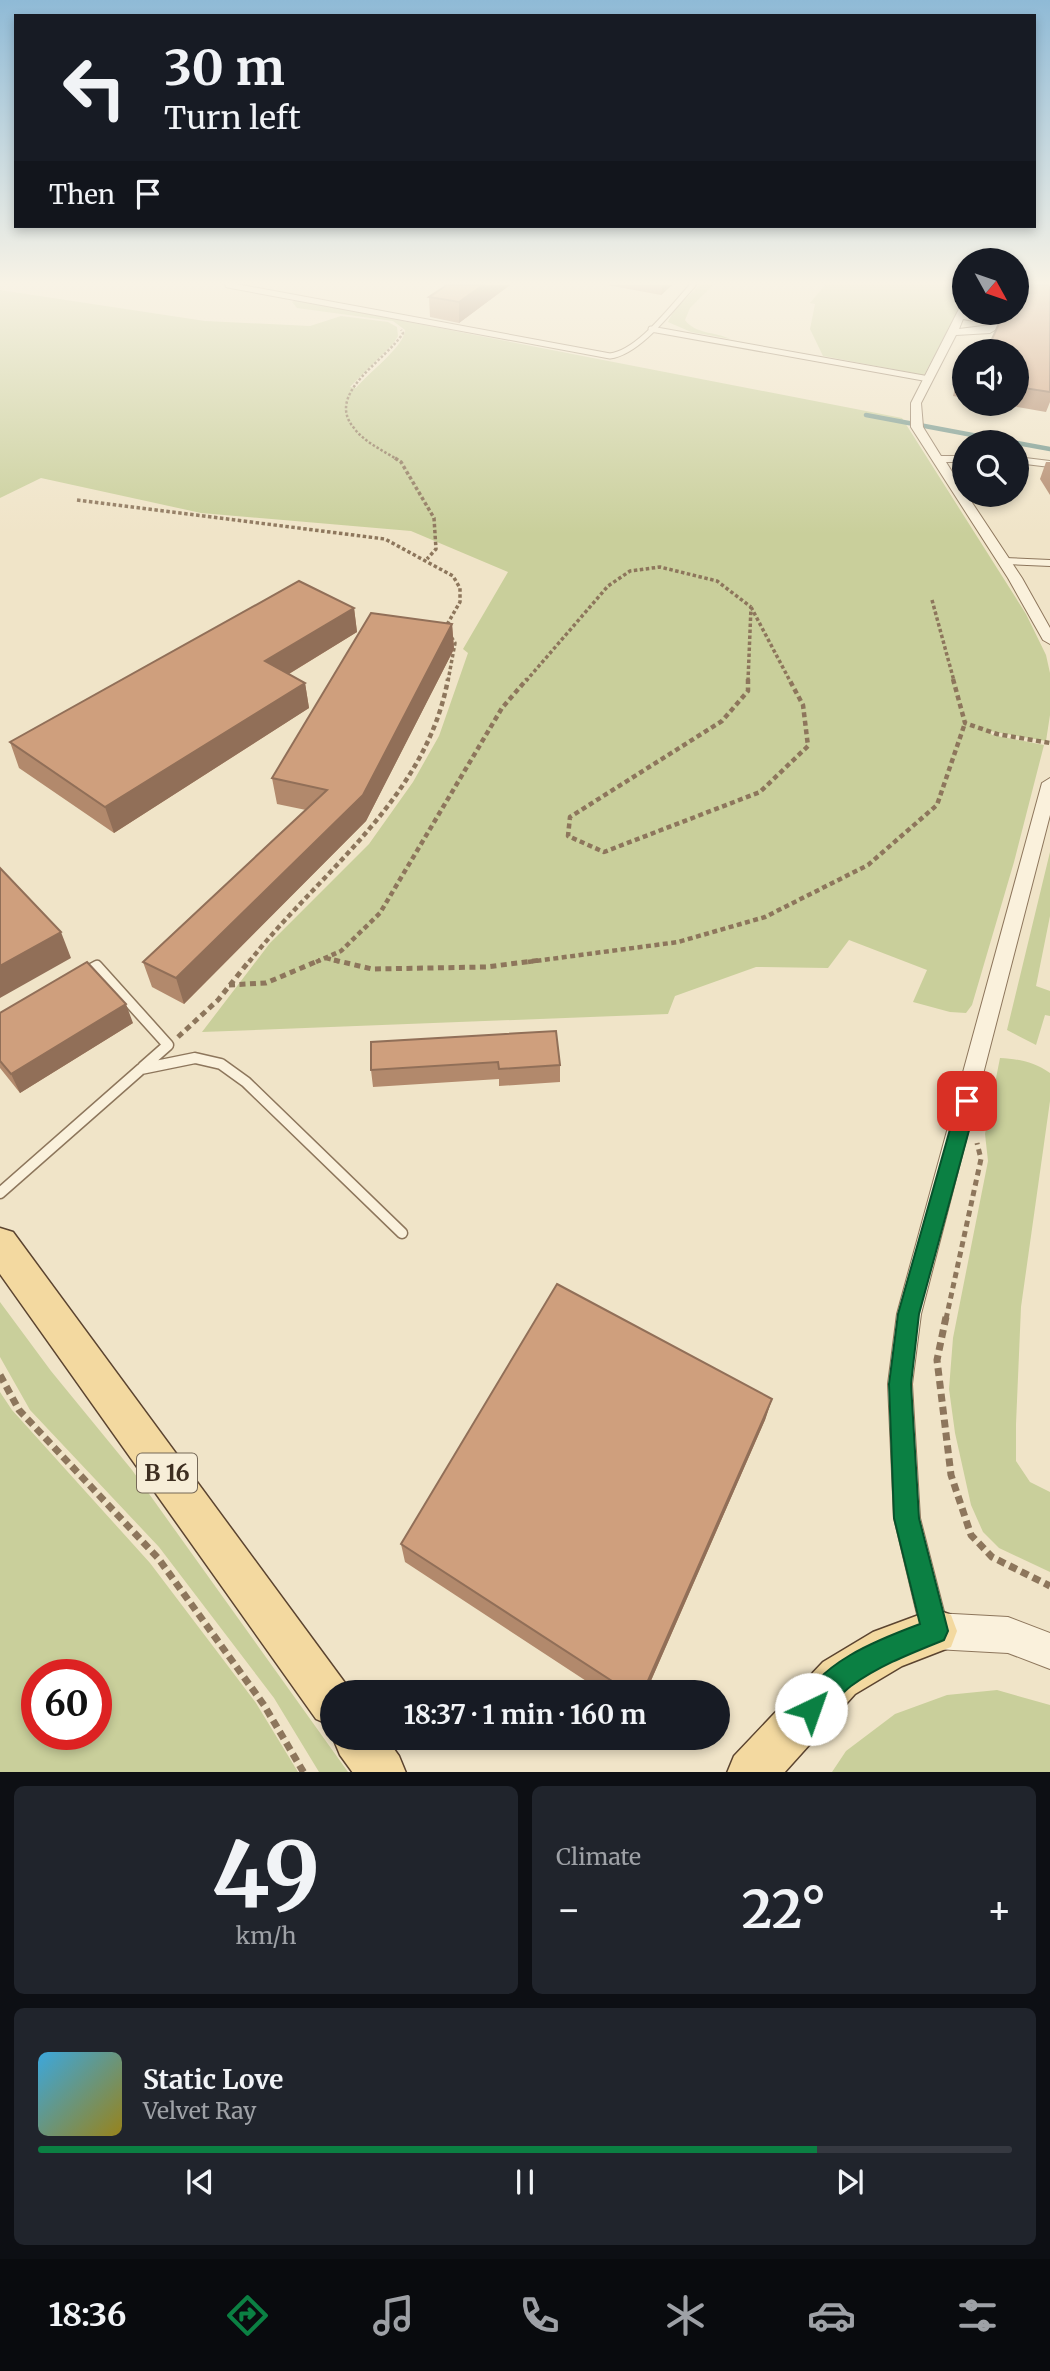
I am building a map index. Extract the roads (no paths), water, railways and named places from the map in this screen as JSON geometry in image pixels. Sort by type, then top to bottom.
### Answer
[{"type":"main road","name":"B 16","points":[[0,1244],[320,1686]]},
{"type":"main road","points":[[752,1772],[839,1678],[889,1648],[935,1631]]},
{"type":"main road","points":[[777,1772],[797,1725]]},
{"type":"main road","points":[[366,1750],[381,1772]]},
{"type":"street","points":[[935,368],[916,403],[917,427],[1044,620],[1050,640]]},
{"type":"street","points":[[939,459],[952,459]]},
{"type":"street","points":[[1029,461],[1050,464]]},
{"type":"street","points":[[1050,783],[909,1314],[900,1384],[906,1518],[935,1631],[1008,1635],[1050,1651]]},
{"type":"lane","points":[[866,368],[929,379]]},
{"type":"lane","points":[[1004,561],[1050,563]]},
{"type":"lane","points":[[0,1193],[168,1045],[97,966],[72,979]]},
{"type":"lane","points":[[141,1069],[195,1058],[221,1064],[246,1082],[402,1233]]},
{"type":"waterway","points":[[866,415],[952,431]]},
{"type":"waterway","points":[[1029,445],[1050,449]]}]
